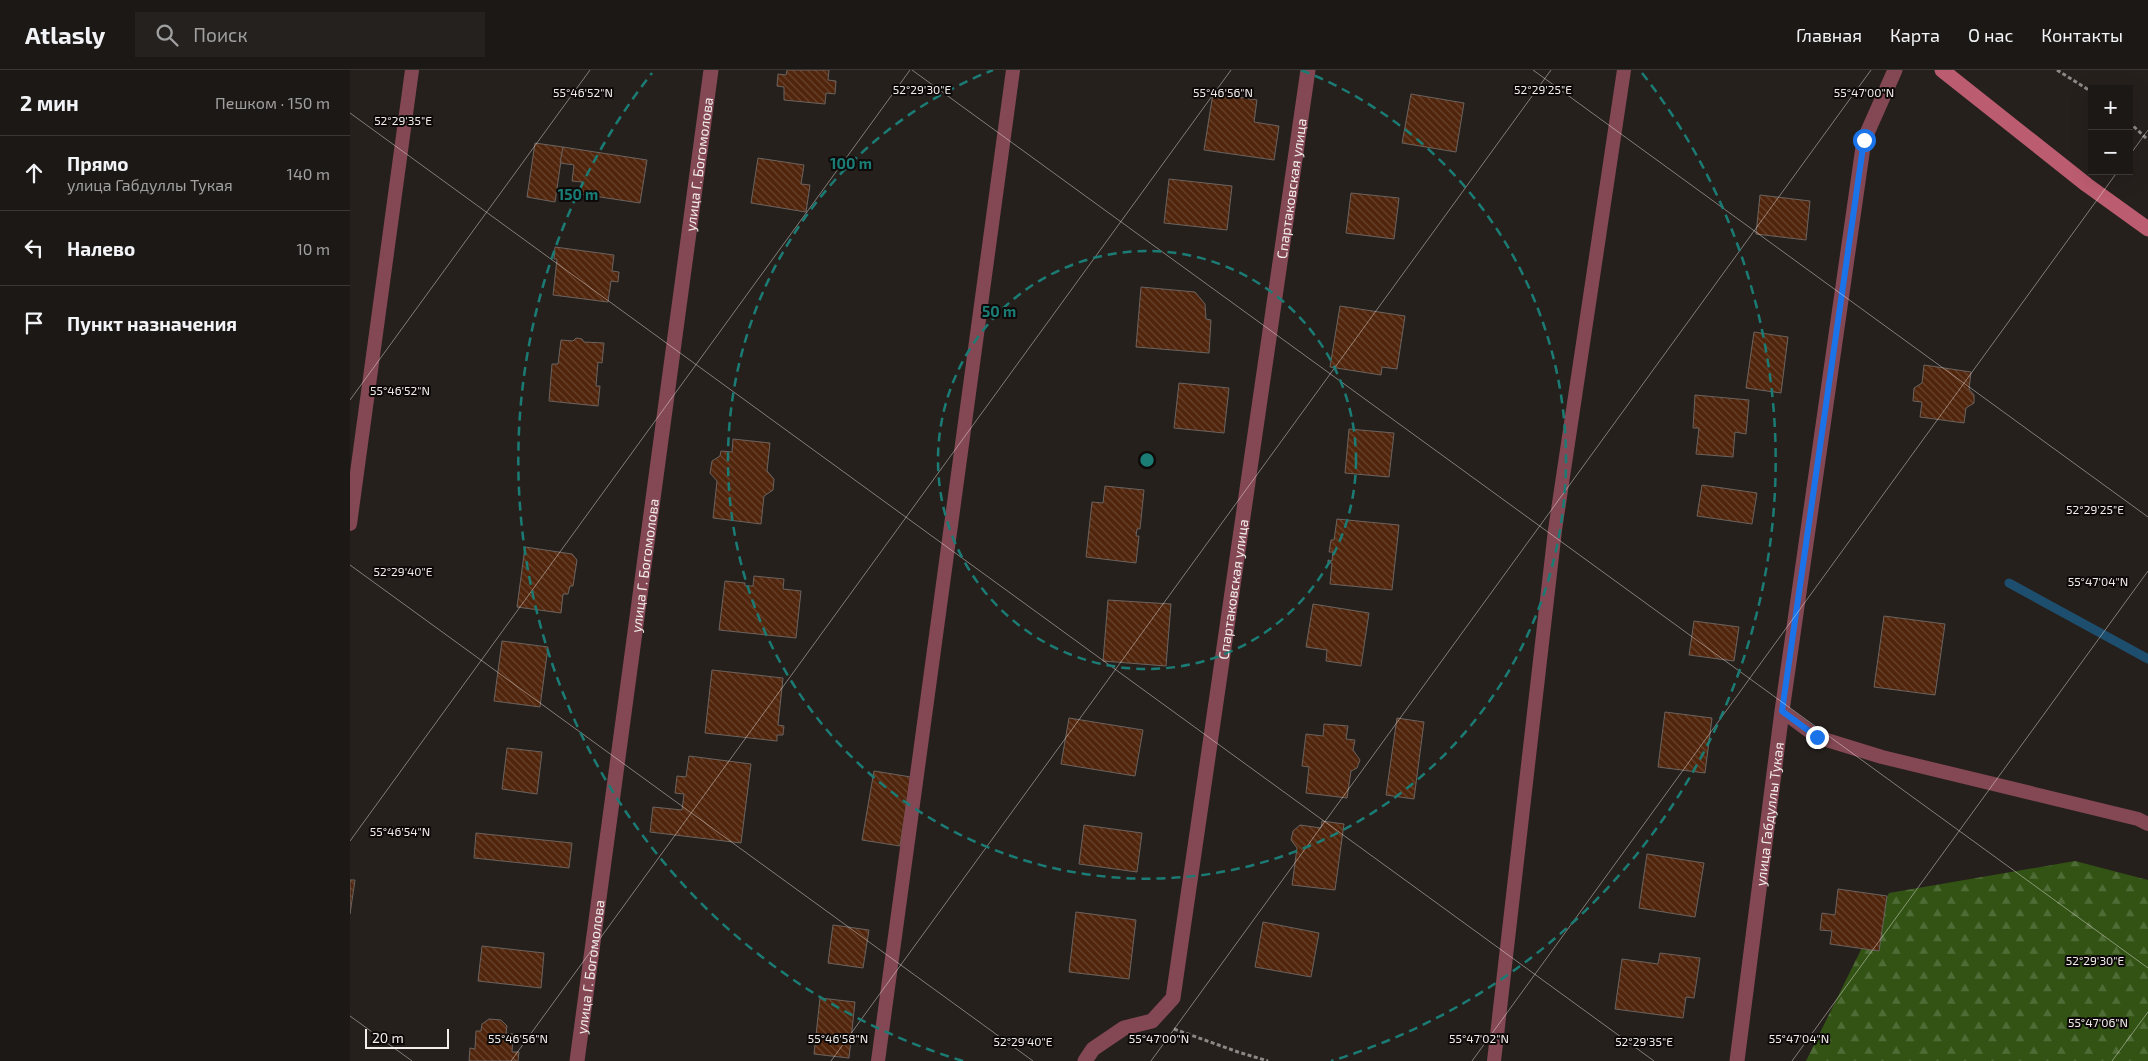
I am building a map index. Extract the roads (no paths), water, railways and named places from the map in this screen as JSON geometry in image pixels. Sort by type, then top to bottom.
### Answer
[{"type":"street","name":"улица Г. Богомолова","points":[[577,1061],[711,70]]},
{"type":"street","name":"Спартаковская улица","points":[[1085,1061],[1093,1049],[1124,1028],[1152,1021],[1173,998],[1308,70]]},
{"type":"street","name":"улица Габдуллы Тукая","points":[[1737,1061],[1782,711],[1864,140],[1895,70]]},
{"type":"street","points":[[1942,70],[2087,185],[2148,229]]},
{"type":"lane","points":[[350,524],[412,70]]},
{"type":"lane","points":[[878,1061],[1013,70]]},
{"type":"lane","points":[[1494,1061],[1555,530],[1624,70]]},
{"type":"lane","points":[[1782,711],[1817,737],[1882,757],[2138,819],[2148,824]]},
{"type":"waterway","points":[[2009,583],[2148,659]]}]
